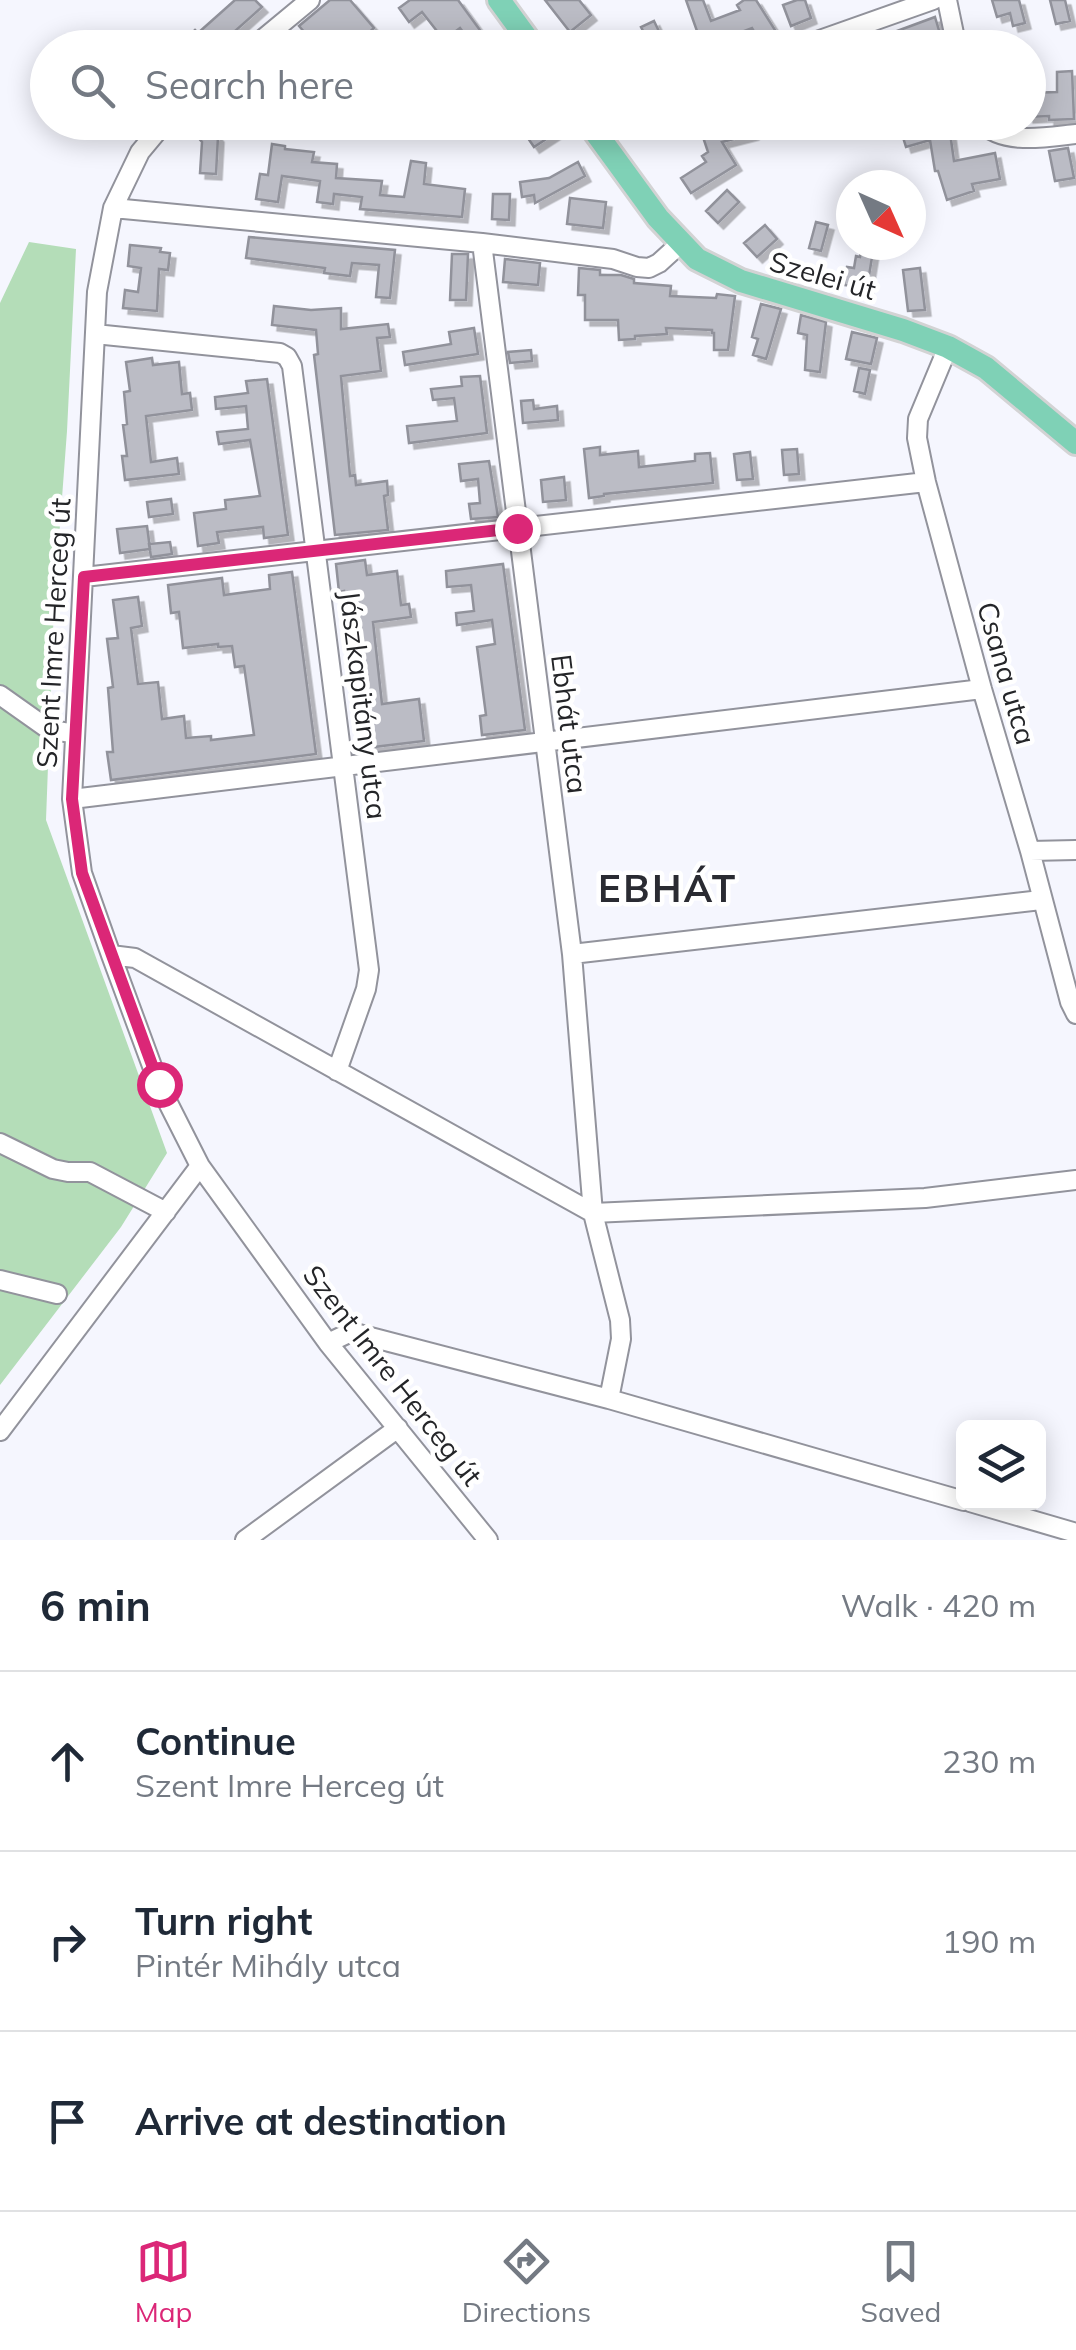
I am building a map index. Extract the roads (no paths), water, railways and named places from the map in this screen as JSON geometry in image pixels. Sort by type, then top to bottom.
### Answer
[{"type":"main road","points":[[499,0],[521,30]]},
{"type":"main road","name":"Szelei út","points":[[601,140],[680,244],[711,267],[741,282],[948,347],[986,368],[1076,443]]},
{"type":"street","points":[[274,30],[310,0]]},
{"type":"street","points":[[849,30],[933,0]]},
{"type":"street","points":[[946,0],[953,30]]},
{"type":"street","points":[[1046,138],[1076,134]]},
{"type":"street","name":"Szent Imre Herceg út","points":[[150,140],[140,152],[113,208],[98,292],[72,799],[82,873],[159,1084],[200,1166],[328,1343],[488,1540]]},
{"type":"street","points":[[113,208],[482,243],[612,259],[649,268],[680,244]]},
{"type":"street","name":"Ebhát utca","points":[[482,243],[572,954],[593,1213],[620,1320],[621,1339],[610,1399]]},
{"type":"street","name":"Jászkapitány utca","points":[[96,334],[280,353],[292,366],[369,970],[337,1071]]},
{"type":"street","name":"Csana utca","points":[[948,347],[918,420],[917,438],[982,689],[1076,1014]]},
{"type":"street","points":[[84,577],[926,482]]},
{"type":"street","points":[[72,799],[982,689]]},
{"type":"street","points":[[0,696],[48,729],[75,734]]},
{"type":"street","points":[[1030,850],[1076,850]]},
{"type":"street","points":[[572,954],[1041,900]]},
{"type":"street","points":[[111,955],[135,958],[593,1213],[925,1198],[1076,1180]]},
{"type":"street","points":[[0,1143],[53,1168],[90,1172],[166,1212]]},
{"type":"street","points":[[0,1431],[200,1166]]},
{"type":"street","points":[[0,1280],[57,1294]]},
{"type":"street","points":[[328,1343],[351,1332],[610,1399],[956,1499]]},
{"type":"street","points":[[245,1540],[398,1428]]},
{"type":"street","points":[[995,1510],[1076,1533]]},
{"type":"district","name":"EBHÁT","points":[[668,888]]}]
